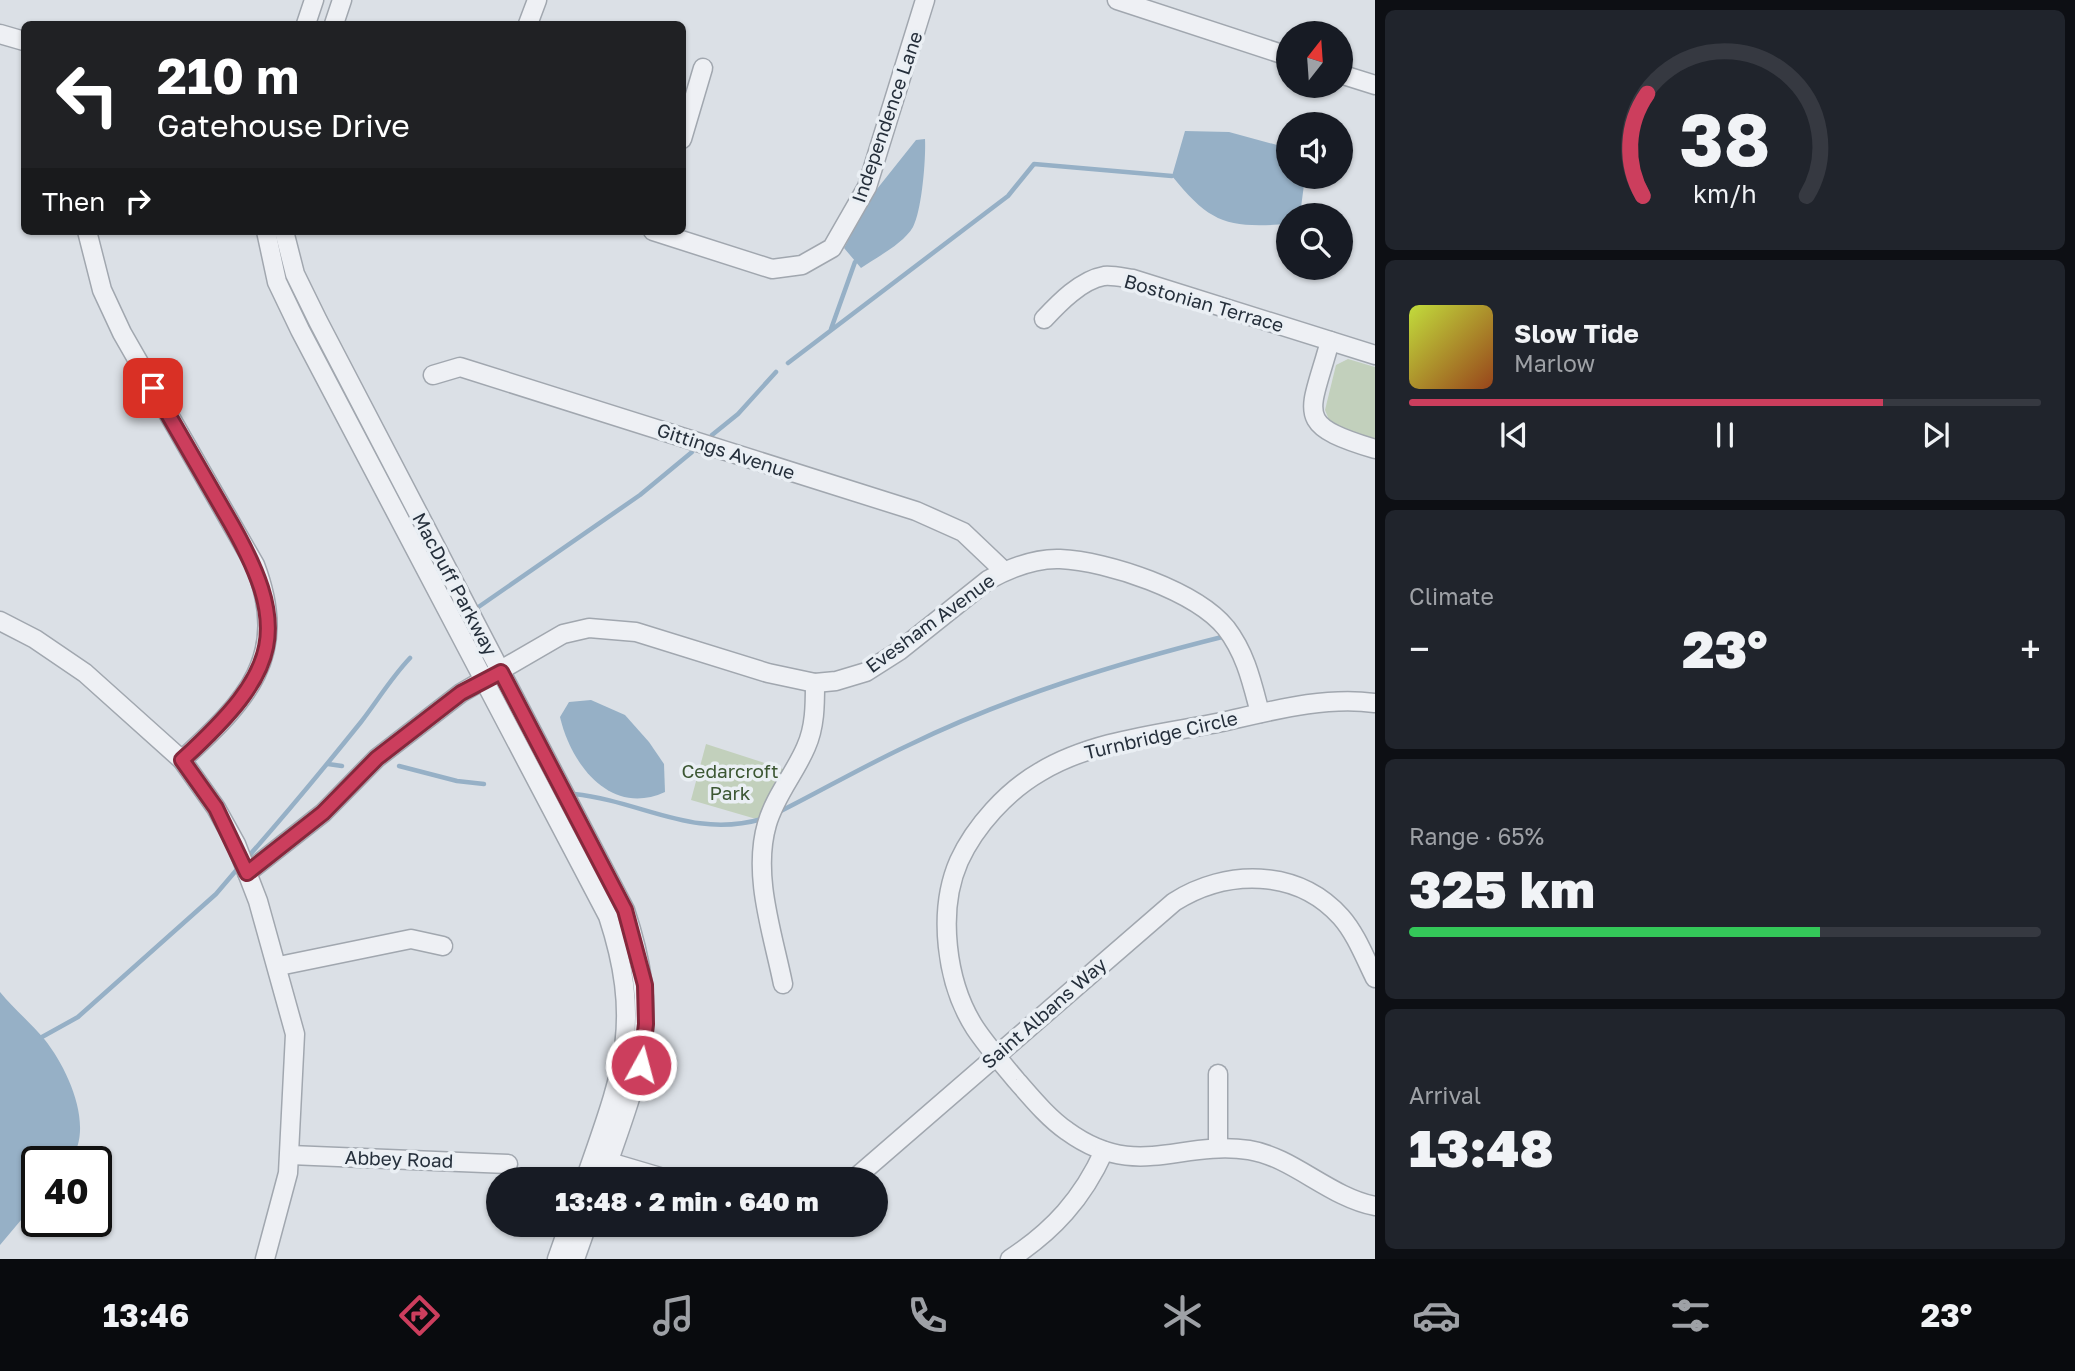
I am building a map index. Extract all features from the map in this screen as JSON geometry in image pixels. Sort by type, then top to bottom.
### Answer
[{"type":"street","points":[[307,21],[314,0]]},
{"type":"street","points":[[335,21],[342,0]]},
{"type":"street","points":[[529,21],[537,0]]},
{"type":"street","name":"Independence Lane","points":[[667,235],[772,269],[802,265],[832,248],[867,187],[925,0]]},
{"type":"street","points":[[1117,0],[1276,52]]},
{"type":"street","points":[[0,34],[21,40]]},
{"type":"street","points":[[686,125],[703,68]]},
{"type":"street","points":[[1353,78],[1375,85]]},
{"type":"street","points":[[88,235],[92,260],[102,290],[122,332],[255,565],[267,603],[270,625],[267,643],[251,684],[211,733],[182,760]]},
{"type":"street","name":"MacDuff Parkway","points":[[267,235],[277,282],[294,318],[493,676],[616,888],[640,958],[646,1004],[641,1065],[601,1159],[595,1167]]},
{"type":"street","name":"MacDuff Parkway","points":[[285,235],[295,274],[317,321],[493,676]]},
{"type":"street","name":"Bostonian Terrace","points":[[1044,319],[1061,301],[1087,283],[1105,276],[1133,279],[1375,355]]},
{"type":"street","points":[[1330,341],[1311,409],[1319,426],[1335,437],[1375,449]]},
{"type":"street","name":"Gittings Avenue","points":[[433,375],[460,367],[916,511],[963,532],[1004,571]]},
{"type":"street","name":"Evesham Avenue","points":[[247,873],[323,813],[377,758],[461,693],[563,634],[609,628],[636,632],[733,664],[815,683],[866,672],[899,651],[1004,571],[1035,561],[1086,562],[1158,584],[1205,607],[1237,642],[1248,666],[1260,713]]},
{"type":"street","points":[[0,621],[35,639],[85,673],[182,760],[216,808],[247,873],[279,966],[295,1034],[289,1155],[265,1259]]},
{"type":"street","points":[[783,984],[763,879],[767,824],[807,746],[813,726],[815,683]]},
{"type":"street","name":"Turnbridge Circle","points":[[1375,703],[1349,699],[1260,713],[1068,757],[1039,772],[1005,798],[984,823],[959,862],[948,918],[948,955],[958,992],[974,1026],[996,1055],[1065,1131],[1104,1150],[1137,1159],[1218,1148],[1252,1150],[1294,1169],[1354,1202],[1375,1206]]},
{"type":"street","name":"Saint Albans Way","points":[[868,1167],[1174,902],[1205,886],[1251,877],[1277,879],[1314,895],[1342,918],[1375,978]]},
{"type":"street","points":[[279,966],[411,939],[443,946]]},
{"type":"street","points":[[1218,1148],[1219,1074]]},
{"type":"street","points":[[1010,1259],[1053,1228],[1075,1204],[1104,1150]]},
{"type":"street","name":"Abbey Road","points":[[289,1155],[508,1164]]},
{"type":"street","points":[[601,1159],[627,1167]]},
{"type":"street","name":"MacDuff Parkway","points":[[601,1159],[601,1167]]},
{"type":"street","points":[[557,1259],[565,1237]]},
{"type":"street","points":[[575,1259],[583,1237]]},
{"type":"green space","points":[[1348,359],[1375,367],[1375,440],[1331,425],[1325,410],[1336,365]]},
{"type":"green space","name":"Cedarcroft Park","points":[[706,744],[789,771],[763,821],[691,800]]},
{"type":"water","points":[[1185,131],[1229,132],[1276,145],[1276,189],[1303,189],[1302,203],[1276,203],[1276,225],[1235,223],[1210,213],[1172,176]]},
{"type":"water","points":[[925,139],[921,197],[913,227],[896,245],[861,268],[844,248],[873,194],[916,140]]},
{"type":"water","points":[[591,700],[625,715],[649,742],[664,764],[665,792],[645,798],[627,798],[596,782],[584,768],[565,735],[560,717],[569,702]]},
{"type":"water","points":[[0,992],[54,1052],[76,1100],[80,1133],[77,1146],[21,1146],[21,1220],[0,1245]]},
{"type":"waterway","points":[[788,363],[1008,196],[1034,164],[1172,176]]},
{"type":"waterway","points":[[831,329],[855,262]]},
{"type":"waterway","points":[[712,435],[738,414],[776,372]]},
{"type":"waterway","points":[[477,608],[640,495],[692,452]]},
{"type":"waterway","points":[[777,813],[892,753],[986,711],[1105,669],[1226,636]]},
{"type":"waterway","points":[[247,858],[361,722],[410,658]]},
{"type":"waterway","points":[[328,764],[342,766]]},
{"type":"waterway","points":[[399,766],[457,781],[484,784]]},
{"type":"waterway","points":[[574,794],[690,822],[713,825],[762,819]]},
{"type":"waterway","points":[[42,1037],[78,1017],[216,894],[239,867]]},
{"type":"route","points":[[153,388],[255,565],[267,603],[270,625],[267,643],[251,684],[240,701],[211,733],[182,760],[216,808],[236,844],[247,873],[323,813],[377,758],[461,693],[501,672],[616,888],[625,910],[640,958],[645,985],[646,1024],[641,1065]]}]
